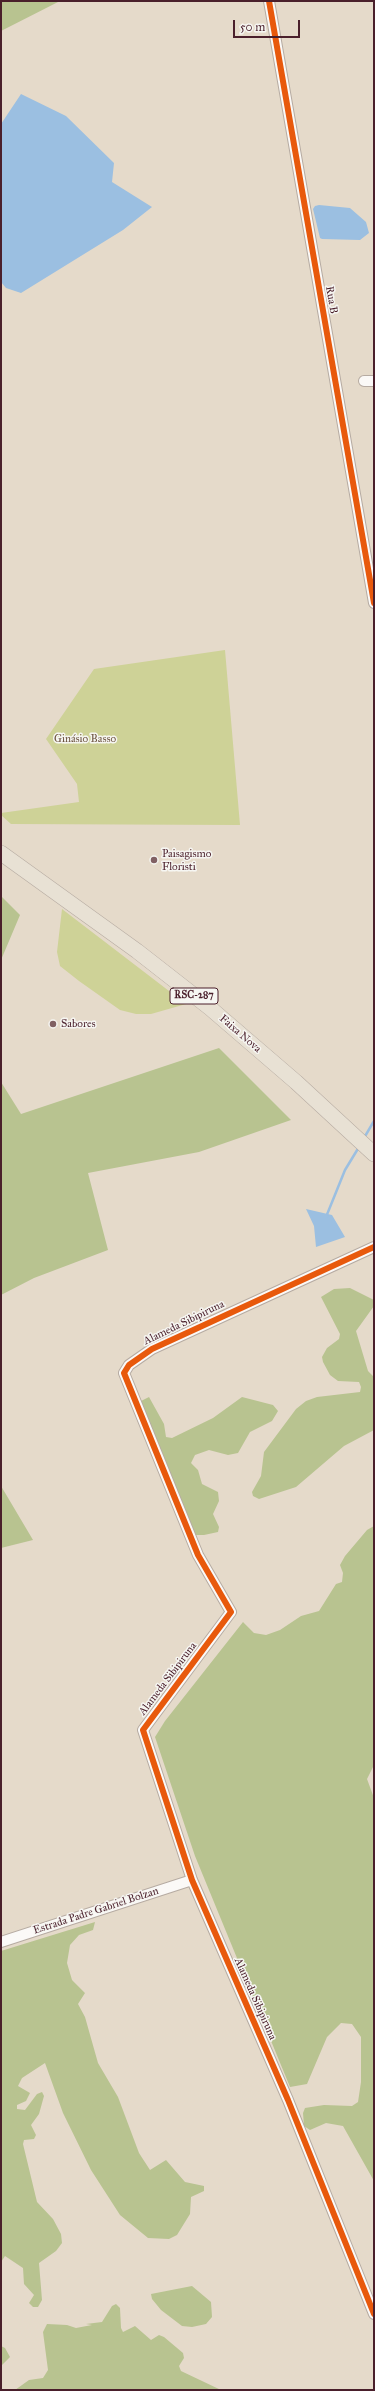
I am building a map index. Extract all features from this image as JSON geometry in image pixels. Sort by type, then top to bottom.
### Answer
[{"type":"highway","name":"Faixa Nova","points":[[1,854],[137,951],[210,1008],[301,1086],[374,1154]]},
{"type":"street","name":"Rua B","points":[[269,1],[374,603]]},
{"type":"street","points":[[364,381],[374,381]]},
{"type":"street","name":"Alameda Sibipiruna","points":[[374,1247],[152,1349],[129,1365],[124,1373],[198,1555],[231,1612],[143,1730],[192,1880],[288,2100],[374,2314]]},
{"type":"street","name":"Estrada Padre Gabriel Bolzan","points":[[1,1942],[192,1880]]},
{"type":"green space","points":[[1,1],[60,1],[1,31]]},
{"type":"green space","name":"Ginásio Basso","points":[[225,650],[240,825],[11,824],[1,815],[1,813],[79,802],[77,784],[46,739],[94,669]]},
{"type":"green space","points":[[1,896],[20,915],[1,960]]},
{"type":"green space","points":[[62,909],[186,1004],[151,1014],[136,1014],[120,1010],[79,981],[60,966],[57,952]]},
{"type":"green space","points":[[219,1048],[291,1120],[199,1152],[88,1173],[108,1250],[34,1278],[1,1295],[1,1082],[21,1114]]},
{"type":"green space","points":[[350,1288],[374,1300],[374,1306],[356,1331],[368,1371],[374,1377],[374,1430],[344,1446],[296,1487],[259,1499],[253,1496],[252,1492],[261,1476],[264,1452],[296,1409],[306,1401],[317,1397],[360,1392],[361,1387],[359,1382],[338,1381],[330,1375],[322,1357],[327,1348],[339,1339],[340,1334],[321,1297],[334,1289]]},
{"type":"green space","points":[[149,1397],[164,1424],[166,1437],[172,1438],[213,1418],[242,1397],[273,1405],[278,1411],[272,1421],[250,1432],[238,1453],[228,1455],[209,1450],[195,1455],[191,1463],[198,1470],[202,1484],[218,1492],[219,1501],[213,1514],[219,1527],[218,1532],[195,1535],[141,1401]]},
{"type":"green space","points":[[1,1486],[33,1540],[1,1548]]},
{"type":"green space","points":[[374,1526],[374,1765],[367,1779],[374,1798],[374,2181],[343,2126],[326,2123],[310,2130],[304,2126],[303,2113],[305,2108],[324,2105],[352,2106],[358,2102],[361,2082],[361,2037],[352,2024],[341,2023],[327,2037],[307,2084],[290,2087],[195,1856],[155,1737],[165,1721],[243,1622],[254,1633],[266,1635],[280,1630],[301,1616],[319,1611],[336,1584],[342,1582],[343,1573],[340,1565],[345,1556],[367,1530]]},
{"type":"green space","points":[[95,1922],[93,1930],[79,1935],[70,1945],[67,1963],[72,1980],[85,1993],[78,2004],[85,2017],[98,2063],[118,2097],[139,2153],[150,2170],[166,2160],[185,2182],[204,2186],[204,2191],[191,2197],[190,2214],[177,2235],[169,2239],[148,2238],[120,2215],[91,2170],[63,2113],[45,2063],[22,2078],[18,2086],[30,2093],[26,2101],[17,2105],[17,2109],[25,2110],[37,2094],[42,2092],[44,2096],[39,2114],[31,2125],[36,2135],[34,2139],[24,2140],[23,2144],[37,2202],[53,2219],[61,2234],[62,2243],[56,2251],[39,2263],[42,2300],[38,2307],[33,2307],[29,2303],[34,2295],[24,2284],[23,2268],[5,2256],[1,2262],[1,1951]]},
{"type":"green space","points":[[192,2286],[211,2302],[212,2317],[206,2324],[192,2327],[182,2326],[161,2310],[152,2299],[151,2294]]},
{"type":"green space","points":[[116,2304],[120,2308],[121,2328],[123,2332],[135,2326],[151,2340],[159,2335],[164,2337],[183,2353],[184,2358],[179,2366],[181,2371],[221,2390],[15,2390],[29,2380],[43,2378],[48,2370],[43,2332],[47,2324],[67,2325],[76,2328],[92,2325],[86,2324],[102,2322],[112,2306]]},
{"type":"green space","points":[[1,2346],[5,2348],[10,2357],[1,2366]]},
{"type":"water","points":[[21,94],[66,116],[114,163],[112,182],[152,207],[123,230],[21,293],[6,288],[1,282],[1,124]]},
{"type":"water","points":[[319,205],[350,208],[366,222],[369,233],[360,240],[320,238],[313,209],[315,206]]},
{"type":"water","points":[[306,1209],[332,1215],[345,1237],[316,1247],[314,1226]]},
{"type":"waterway","points":[[364,1138],[374,1121]]},
{"type":"waterway","points":[[326,1217],[345,1170],[359,1147]]},
{"type":"cycle path","points":[[269,1],[374,603]]},
{"type":"cycle path","points":[[374,1247],[152,1349],[129,1365],[124,1373],[198,1555],[231,1612],[143,1730],[192,1880],[288,2100],[374,2314]]},
{"type":"place","name":"Paisagismo Floristi","points":[[154,860]]},
{"type":"place","name":"Sabores","points":[[53,1024]]}]
